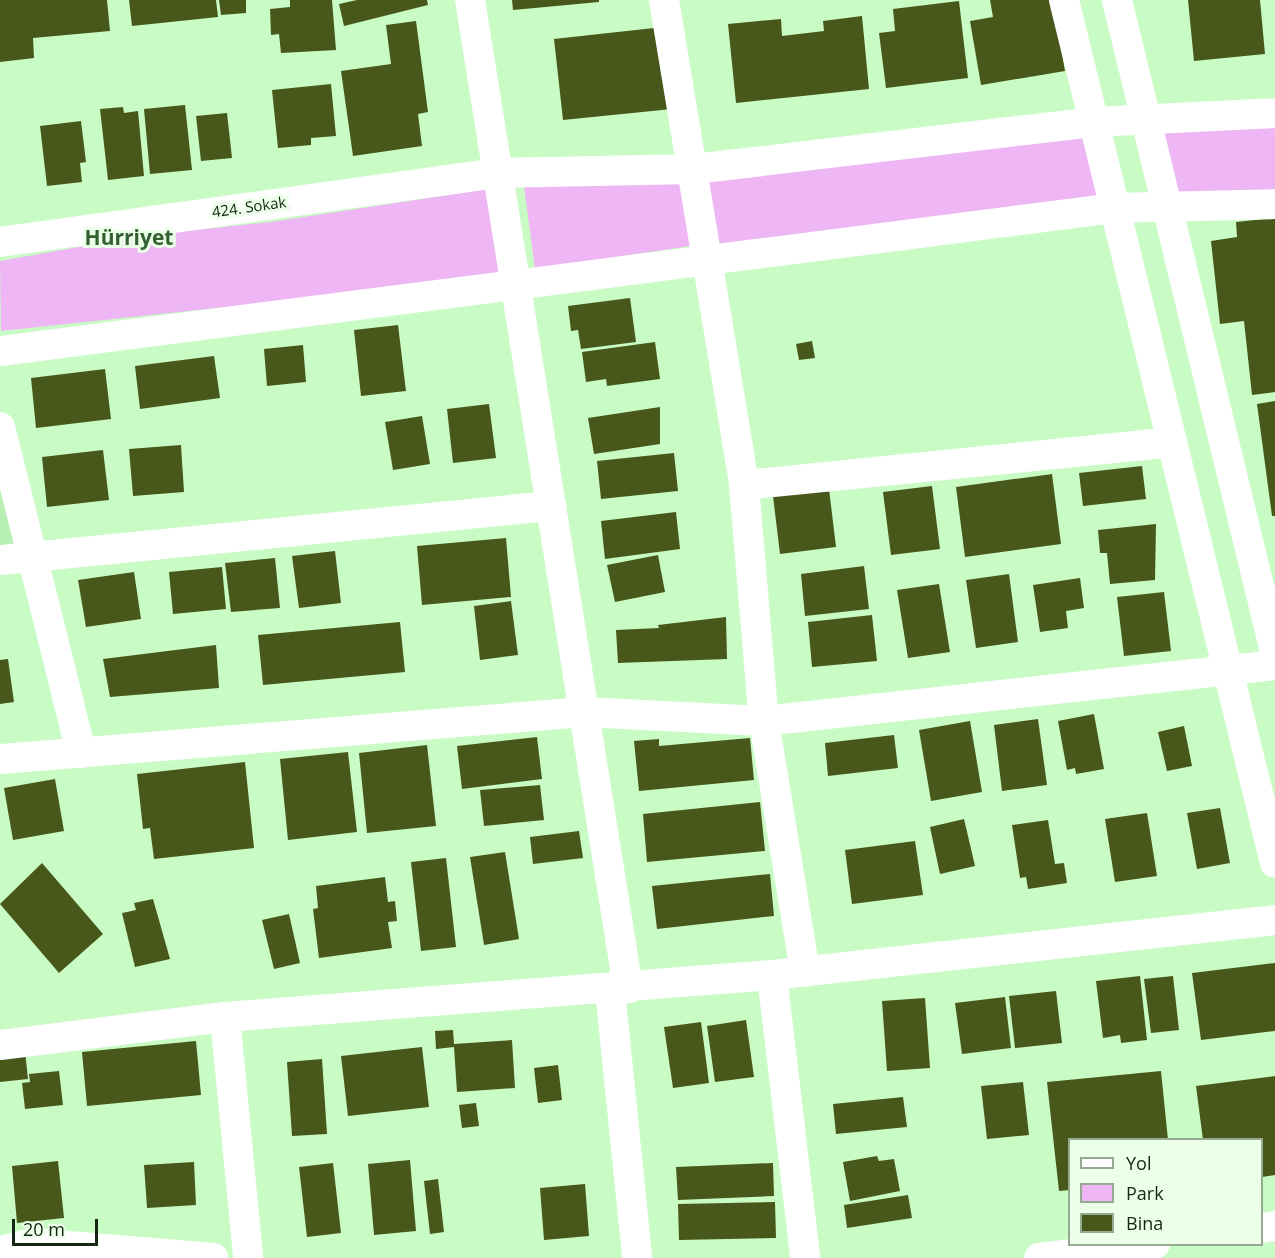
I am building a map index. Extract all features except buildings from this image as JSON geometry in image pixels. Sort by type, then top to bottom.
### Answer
[{"type":"street","points":[[470,0],[584,712],[619,989],[637,1258]]},
{"type":"street","points":[[664,0],[694,170],[744,485],[764,721],[805,972]]},
{"type":"street","points":[[1064,0],[1275,863]]},
{"type":"street","points":[[1117,0],[1275,652]]},
{"type":"street","name":"424. Sokak","points":[[0,242],[498,173],[694,170],[1093,122],[1275,113]]},
{"type":"street","points":[[0,351],[708,258],[1114,208],[1275,204]]},
{"type":"street","points":[[0,427],[81,753]]},
{"type":"street","points":[[744,485],[1172,442]]},
{"type":"street","points":[[0,560],[551,506]]},
{"type":"street","points":[[0,759],[584,712],[764,721],[1275,665]]},
{"type":"street","points":[[0,1045],[225,1017],[619,989],[805,972],[1275,920]]},
{"type":"street","points":[[772,975],[805,1258]]},
{"type":"street","points":[[225,1017],[248,1258]]},
{"type":"street","points":[[0,1251],[32,1243],[213,1258]]},
{"type":"street","points":[[1039,1258],[1109,1255],[1150,1246]]},
{"type":"shaded area","points":[[0,454],[21,547],[0,549]]},
{"type":"green space","points":[[1275,113],[1275,204],[1167,207],[1146,120]]},
{"type":"green space","points":[[1084,135],[1105,201],[718,247],[708,178]]},
{"type":"green space","points":[[683,183],[690,246],[535,269],[524,186]]},
{"type":"green space","points":[[488,189],[501,272],[281,301],[1,331],[0,261],[141,236],[271,222]]},
{"type":"district","name":"Hürriyet","points":[[129,237]]}]
